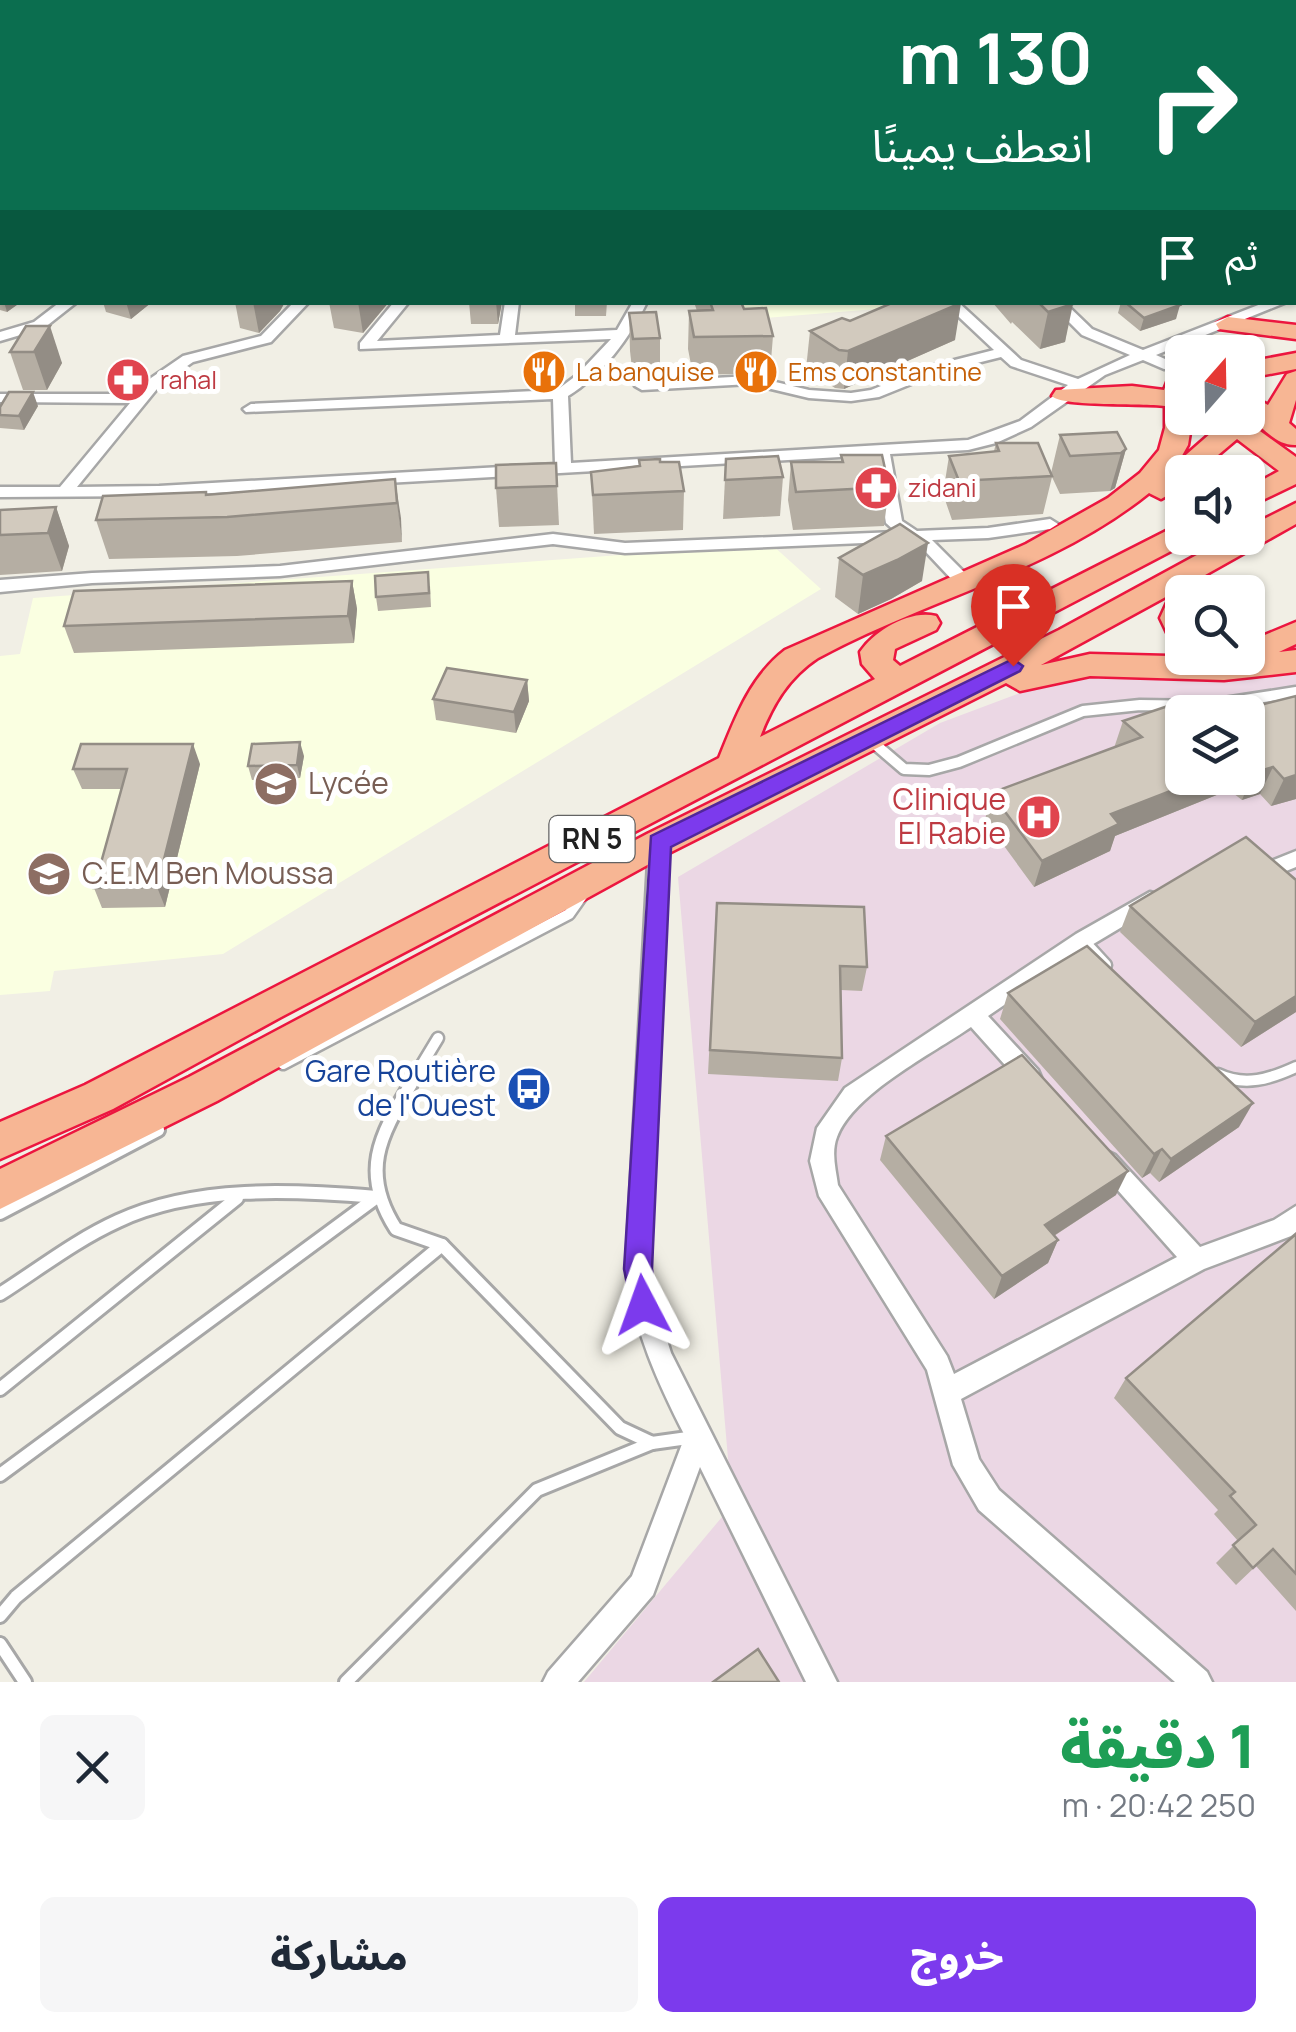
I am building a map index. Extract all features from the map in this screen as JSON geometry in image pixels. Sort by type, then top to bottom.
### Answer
[{"type":"highway","points":[[1228,324],[1296,332]]},
{"type":"highway","points":[[1265,367],[1296,362]]},
{"type":"highway","points":[[1286,434],[1284,393],[1296,379]]},
{"type":"highway","points":[[1072,390],[1132,394],[1165,384]]},
{"type":"highway","points":[[734,765],[757,705],[789,664],[848,632],[1070,534],[1136,493],[1173,450],[1177,435]]},
{"type":"highway","points":[[896,680],[878,664],[876,652],[884,642],[1044,565],[1122,521],[1215,435]]},
{"type":"highway","points":[[1258,435],[1296,471],[1265,489]]},
{"type":"highway","name":"RN 5","points":[[0,1190],[203,1088],[660,842],[1070,638],[1292,514]]},
{"type":"highway","name":"RN 5","points":[[0,1141],[99,1097],[1165,543]]},
{"type":"highway","points":[[1200,575],[1214,558]]},
{"type":"highway","points":[[1265,646],[1296,632]]},
{"type":"highway","points":[[956,694],[994,688],[1067,667],[1123,664],[1224,669],[1296,661]]},
{"type":"street","points":[[0,338],[39,325],[66,305]]},
{"type":"street","points":[[63,494],[156,381],[188,359],[266,339],[299,305]]},
{"type":"street","points":[[399,305],[365,346],[620,334]]},
{"type":"street","points":[[508,339],[512,305]]},
{"type":"street","points":[[251,409],[560,394],[578,383],[620,334],[638,305]]},
{"type":"street","points":[[952,305],[1001,353],[1072,390]]},
{"type":"street","points":[[1059,305],[1087,332],[1142,356],[1165,371]]},
{"type":"street","points":[[0,492],[63,494],[882,451],[1001,438],[1028,426],[1072,390],[1142,356],[1273,305]]},
{"type":"street","points":[[642,386],[750,380],[809,394],[851,397],[874,394],[936,368],[1001,353]]},
{"type":"street","points":[[560,394],[563,468]]},
{"type":"street","points":[[0,398],[142,399]]},
{"type":"street","points":[[882,451],[894,523],[931,547],[964,581]]},
{"type":"street","points":[[0,586],[92,578],[280,572],[553,539],[624,548],[999,533],[1050,524]]},
{"type":"street","points":[[660,842],[638,1269],[643,1305],[659,1357],[822,1682]]},
{"type":"street","points":[[1236,848],[1286,891]]},
{"type":"street","points":[[1264,872],[1296,859]]},
{"type":"street","points":[[1168,889],[1083,940],[853,1095],[825,1135],[822,1161],[827,1188],[838,1211],[938,1364],[967,1465],[989,1500],[1198,1682]]},
{"type":"street","points":[[972,1014],[1051,1100]]},
{"type":"street","points":[[1091,1144],[1196,1260]]},
{"type":"street","points":[[946,1392],[1196,1260],[1282,1228],[1296,1217]]},
{"type":"street","points":[[558,1682],[643,1585],[698,1436]]},
{"type":"lane","points":[[868,738],[904,768],[928,770],[959,762],[994,744],[1083,711],[1140,705],[1204,706],[1296,692]]},
{"type":"lane","points":[[276,1068],[570,914],[583,898],[590,880]]},
{"type":"lane","points":[[1083,940],[1120,980]]},
{"type":"lane","points":[[438,1038],[388,1129],[376,1163],[377,1197],[396,1229],[442,1246],[620,1428],[652,1444]]},
{"type":"lane","points":[[1212,1070],[1228,1080],[1273,1080],[1296,1067]]},
{"type":"lane","points":[[0,1213],[172,1122]]},
{"type":"lane","points":[[0,1294],[112,1224],[141,1212],[238,1197],[377,1197]]},
{"type":"lane","points":[[0,1389],[238,1197]]},
{"type":"lane","points":[[0,1475],[377,1197]]},
{"type":"lane","points":[[0,1616],[16,1597],[442,1246]]},
{"type":"lane","points":[[346,1682],[537,1490],[652,1444],[698,1436]]},
{"type":"lane","points":[[0,1644],[26,1682]]},
{"type":"shaded area","points":[[733,305],[925,305],[741,320]]},
{"type":"shaded area","name":"Lycée","points":[[771,544],[821,589],[223,954],[54,971],[50,991],[0,995],[0,656],[20,654],[33,598]]},
{"type":"shaded area","points":[[1296,669],[1296,1682],[584,1682],[732,1505],[678,877],[940,723],[1052,681],[1165,673],[1265,675],[1265,670]]},
{"type":"building","points":[[711,305],[766,308],[773,336],[694,337],[689,311],[713,310]]},
{"type":"building","points":[[887,305],[956,305],[848,351],[839,350],[810,331],[842,318],[850,321]]},
{"type":"building","points":[[1041,305],[1070,305],[1048,312]]},
{"type":"building","points":[[1129,305],[1180,305],[1144,318]]},
{"type":"building","points":[[656,312],[660,338],[633,339],[629,313]]},
{"type":"building","points":[[26,326],[50,326],[34,352],[10,352]]},
{"type":"building","points":[[9,392],[33,392],[19,416],[0,415]]},
{"type":"building","points":[[1117,432],[1126,449],[1121,453],[1070,456],[1060,435]]},
{"type":"building","points":[[996,443],[1038,443],[1052,476],[959,481],[949,456],[999,451]]},
{"type":"building","points":[[841,455],[882,455],[889,487],[796,492],[791,462],[843,462]]},
{"type":"building","points":[[778,456],[783,477],[725,480],[726,459]]},
{"type":"building","points":[[639,460],[679,462],[684,491],[593,495],[591,472],[640,466]]},
{"type":"building","points":[[556,463],[557,486],[496,488],[496,465]]},
{"type":"building","points":[[395,479],[397,503],[227,517],[96,520],[103,496],[206,495]]},
{"type":"building","points":[[56,507],[48,533],[0,535],[0,510]]},
{"type":"building","points":[[900,524],[928,543],[863,575],[839,558]]},
{"type":"building","points":[[428,572],[429,593],[376,597],[375,576]]},
{"type":"building","points":[[352,581],[348,616],[64,626],[74,591]]},
{"type":"building","points":[[447,668],[527,680],[514,712],[433,699]]},
{"type":"building","points":[[1296,696],[1296,775],[1284,779],[1273,767],[1265,769],[1265,704]]},
{"type":"building","points":[[1165,707],[1165,793],[1111,814],[1119,824],[1042,861],[991,793],[1142,737],[1123,721]]},
{"type":"building","points":[[300,742],[297,765],[248,766],[252,744]]},
{"type":"building","points":[[81,744],[193,744],[157,887],[94,888],[127,769],[73,769]]},
{"type":"building","points":[[1246,837],[1296,880],[1296,996],[1255,1022],[1130,906]]},
{"type":"building","points":[[717,903],[864,907],[867,967],[840,966],[842,1058],[710,1050]]},
{"type":"building","points":[[1087,946],[1253,1103],[1171,1159],[1162,1149],[1154,1154],[1008,993]]},
{"type":"building","points":[[1022,1055],[1128,1171],[1045,1225],[1058,1240],[1002,1276],[886,1136]]},
{"type":"building","points":[[1296,1234],[1296,1574],[1273,1549],[1253,1568],[1233,1545],[1256,1525],[1230,1496],[1235,1492],[1126,1378]]},
{"type":"building","points":[[758,1649],[779,1682],[713,1682]]},
{"type":"place","name":"La banquise","points":[[544,372]]},
{"type":"place","name":"Ems constantine","points":[[756,372]]},
{"type":"place","name":"rahal","points":[[128,380]]},
{"type":"place","name":"zidani","points":[[876,488]]},
{"type":"place","name":"Lycée","points":[[276,784]]},
{"type":"place","name":"Clinique El Rabie","points":[[1039,817]]},
{"type":"place","name":"C.E.M Ben Moussa","points":[[49,874]]},
{"type":"place","name":"Gare Routière de l'Ouest","points":[[529,1089]]},
{"type":"route","points":[[643,1305],[638,1269],[660,842],[1013,666]]}]
